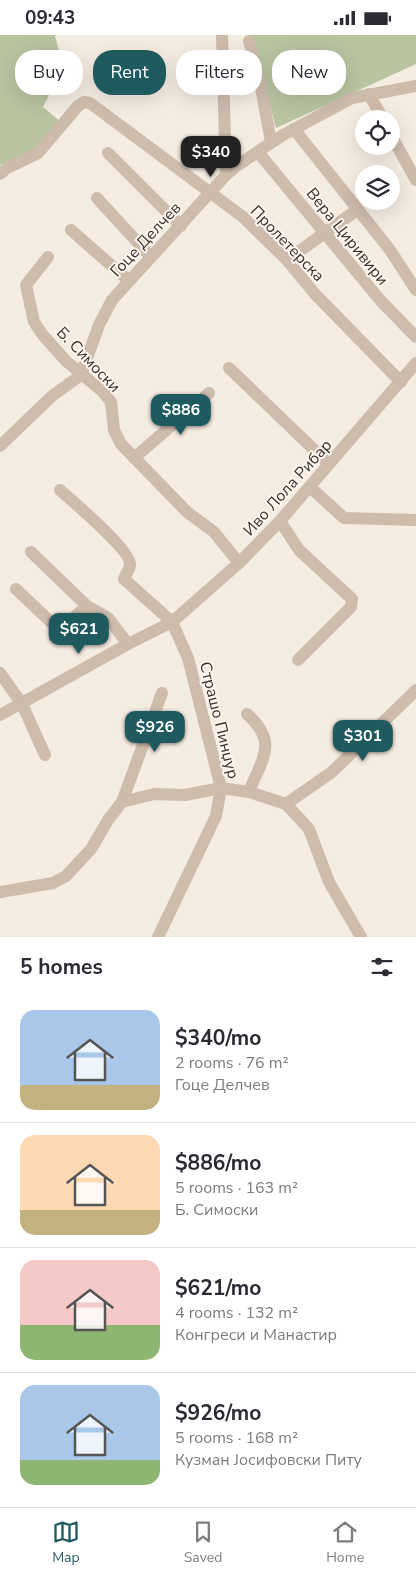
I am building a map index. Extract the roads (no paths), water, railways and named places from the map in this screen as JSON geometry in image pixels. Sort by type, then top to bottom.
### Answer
[{"type":"street","points":[[222,35],[226,175]]},
{"type":"street","points":[[249,41],[261,88],[271,143]]},
{"type":"street","name":"Гоце Делчев","points":[[81,375],[99,325],[112,300],[128,280],[181,226],[226,175],[271,143],[352,98],[416,87]]},
{"type":"street","points":[[369,94],[377,110]]},
{"type":"street","name":"Пролетерска","points":[[0,173],[6,168],[38,153],[78,105],[84,102],[135,135],[209,194],[242,217],[287,260],[315,294],[410,374]]},
{"type":"street","points":[[294,129],[355,207]]},
{"type":"street","points":[[400,147],[411,162],[416,180]]},
{"type":"street","name":"Вера Циривири","points":[[258,151],[380,300],[416,337]]},
{"type":"street","points":[[108,153],[181,226]]},
{"type":"street","points":[[97,198],[150,256]]},
{"type":"street","points":[[287,260],[357,210],[390,249],[416,290]]},
{"type":"street","points":[[71,230],[128,280]]},
{"type":"street","name":"Б. Симоски","points":[[48,257],[26,285],[34,322],[42,334],[81,375],[111,402],[114,430],[121,444],[187,512],[214,532],[240,563]]},
{"type":"street","points":[[229,368],[329,464]]},
{"type":"street","name":"Иво Лола Рибар","points":[[0,715],[128,644],[172,622],[240,563],[280,521],[410,374]]},
{"type":"street","points":[[0,446],[52,396],[81,375]]},
{"type":"street","points":[[134,458],[210,393]]},
{"type":"street","points":[[310,487],[344,518],[416,520]]},
{"type":"street","points":[[60,490],[115,540],[129,558],[130,565],[124,579],[172,622]]},
{"type":"street","points":[[280,521],[299,550],[352,599],[351,607],[298,660]]},
{"type":"street","points":[[31,552],[87,606],[108,618],[128,644]]},
{"type":"street","points":[[16,589],[56,626],[63,627],[87,606]]},
{"type":"street","name":"Страшо Пинџур","points":[[158,937],[216,816],[221,788],[188,657],[172,622]]},
{"type":"street","points":[[0,673],[22,704],[45,755]]},
{"type":"street","points":[[286,804],[332,772],[416,690]]},
{"type":"street","points":[[0,892],[53,883],[66,876],[92,849],[108,820],[122,802],[162,693]]},
{"type":"street","points":[[247,714],[264,733],[267,745],[248,793]]},
{"type":"street","points":[[122,802],[154,794],[184,795],[221,788],[248,793],[286,804],[309,829],[329,882],[361,937]]}]
